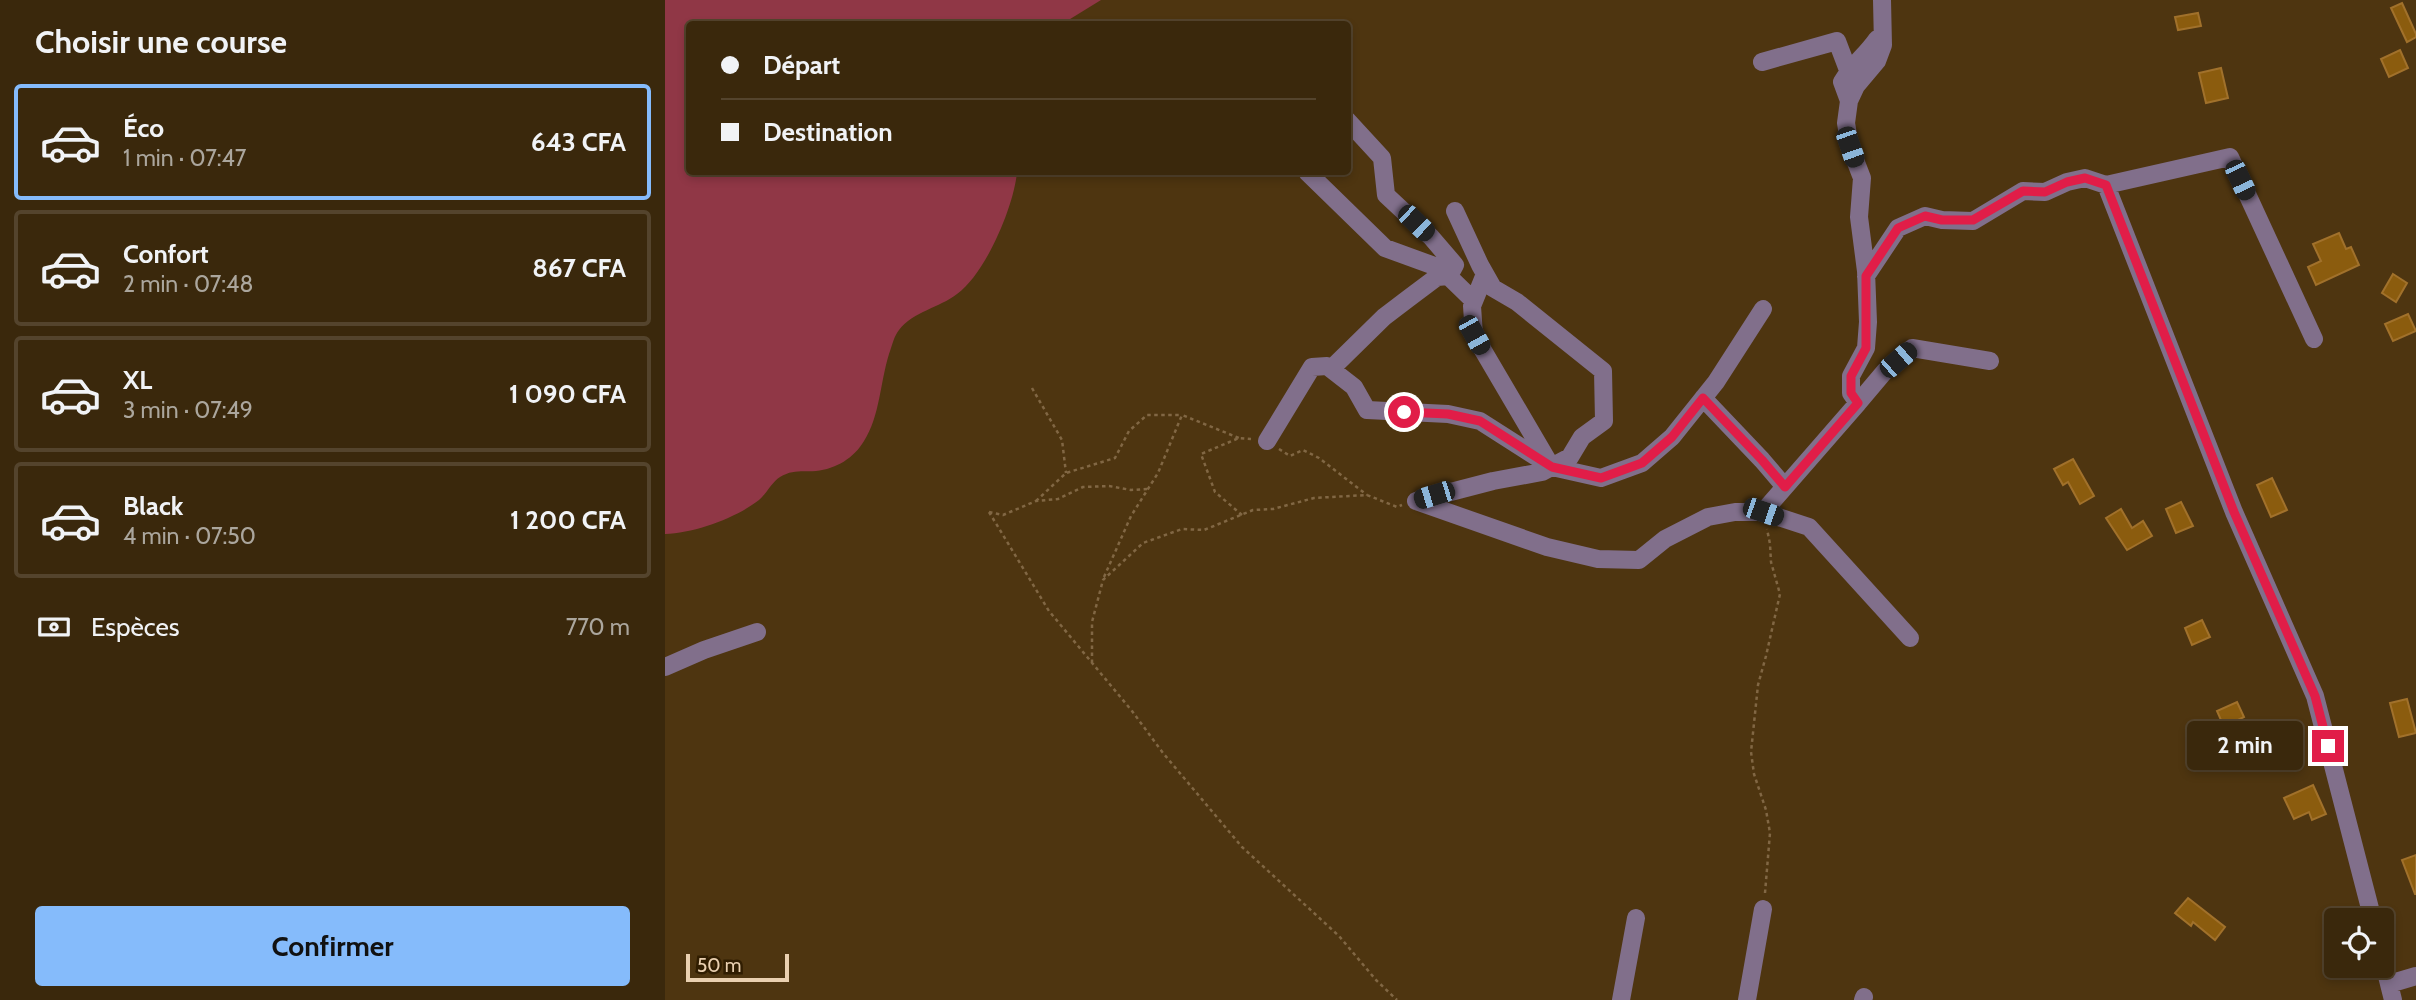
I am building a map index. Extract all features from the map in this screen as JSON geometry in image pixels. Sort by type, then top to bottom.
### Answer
[{"type":"street","points":[[1858,403],[1851,393],[1851,376],[1866,348],[1866,276],[1859,217],[1862,178],[1850,147],[1846,123],[1849,101],[1856,86],[1877,61],[1883,45],[1886,1]]},
{"type":"street","points":[[1849,101],[1842,82],[1848,70],[1865,57],[1884,31]]},
{"type":"street","points":[[1762,62],[1837,41],[1848,70]]},
{"type":"street","points":[[1351,124],[1383,159],[1386,195],[1455,265],[1449,276]]},
{"type":"street","points":[[1866,276],[1898,228],[1925,216],[1942,220],[1973,220],[2023,191],[2045,192],[2067,182],[2085,178],[2106,185],[2229,157],[2314,339]]},
{"type":"street","points":[[1310,175],[1385,248],[1440,268],[1474,301]]},
{"type":"street","points":[[2106,185],[2234,512],[2315,696],[2369,908]]},
{"type":"street","points":[[1416,501],[1493,481],[1542,472],[1570,457],[1582,437],[1604,421],[1603,371],[1517,302],[1493,288],[1455,211]]},
{"type":"street","points":[[1485,274],[1472,306],[1474,335],[1552,467]]},
{"type":"street","points":[[1331,369],[1384,317],[1437,276],[1449,276]]},
{"type":"street","points":[[1267,440],[1312,367],[1327,366],[1354,387],[1367,410],[1448,414],[1480,421],[1552,467],[1601,478],[1642,463],[1672,437],[1703,398],[1763,309]]},
{"type":"street","points":[[1763,512],[1885,371],[1912,348],[1990,360]]},
{"type":"street","points":[[1703,398],[1785,487]]},
{"type":"street","points":[[1416,501],[1547,547],[1598,559],[1639,560],[1665,539],[1709,517],[1735,512],[1763,512],[1809,527],[1910,639]]},
{"type":"street","points":[[665,667],[757,632]]},
{"type":"street","points":[[1747,1000],[1763,909]]},
{"type":"street","points":[[1621,1000],[1636,918]]},
{"type":"street","points":[[2391,992],[2416,976]]},
{"type":"path","points":[[1032,388],[1062,440],[1066,473]]},
{"type":"path","points":[[1036,501],[1066,473],[1115,458],[1129,431],[1147,415],[1182,415],[1239,438],[1267,440],[1290,456],[1303,450],[1319,458],[1367,495],[1397,507],[1416,501]]},
{"type":"path","points":[[1092,663],[1092,622],[1103,580],[1131,516],[1158,473],[1182,415]]},
{"type":"path","points":[[1239,438],[1201,454],[1215,492],[1242,515]]},
{"type":"path","points":[[1147,489],[1131,491],[1109,485],[1083,487],[1058,499],[1036,501],[1003,515],[989,512],[1049,611],[1163,752],[1243,847],[1339,936],[1376,980],[1397,1000]]},
{"type":"path","points":[[1103,580],[1143,543],[1182,529],[1204,530],[1253,510],[1273,509],[1314,498],[1367,495]]},
{"type":"path","points":[[1763,512],[1771,562],[1780,594],[1758,685],[1751,752],[1754,774],[1766,810],[1770,833],[1763,909]]},
{"type":"shaded area","points":[[665,0],[1101,0],[1067,21],[686,21],[686,175],[1017,175],[997,238],[978,271],[957,294],[912,318],[897,332],[873,421],[855,453],[831,468],[785,474],[750,507],[727,518],[702,528],[665,534]]},
{"type":"building","points":[[2402,3],[2416,34],[2416,37],[2407,42],[2391,8]]},
{"type":"building","points":[[2198,13],[2201,26],[2178,30],[2175,17]]},
{"type":"building","points":[[2400,50],[2408,68],[2389,77],[2381,59]]},
{"type":"building","points":[[2221,68],[2228,98],[2206,103],[2199,73]]},
{"type":"building","points":[[2339,233],[2346,249],[2351,247],[2359,265],[2316,285],[2308,267],[2321,261],[2313,244]]},
{"type":"building","points":[[2393,274],[2407,283],[2396,302],[2382,293]]},
{"type":"building","points":[[2408,314],[2416,331],[2393,341],[2385,324]]},
{"type":"building","points":[[2073,459],[2094,496],[2080,504],[2068,482],[2063,485],[2054,469]]},
{"type":"building","points":[[2272,478],[2287,510],[2271,517],[2257,485]]},
{"type":"building","points":[[2181,502],[2193,526],[2176,533],[2166,509]]},
{"type":"building","points":[[2121,509],[2132,528],[2143,521],[2152,536],[2127,550],[2106,518]]},
{"type":"building","points":[[2202,620],[2210,637],[2192,645],[2185,628]]},
{"type":"building","points":[[2407,699],[2416,733],[2399,737],[2390,703]]},
{"type":"building","points":[[2237,702],[2244,717],[2224,727],[2217,711]]},
{"type":"building","points":[[2313,785],[2326,814],[2312,820],[2309,812],[2294,819],[2284,798]]},
{"type":"building","points":[[2416,855],[2416,894],[2415,894],[2402,860]]},
{"type":"building","points":[[2188,898],[2225,927],[2215,940],[2193,922],[2191,926],[2175,913]]},
{"type":"route","points":[[1404,412],[1448,414],[1480,421],[1552,467],[1601,478],[1642,463],[1672,437],[1703,398],[1785,487],[1858,403],[1851,393],[1851,376],[1866,348],[1866,276],[1898,228],[1925,216],[1942,220],[1973,220],[2023,191],[2045,192],[2067,182],[2085,178],[2106,185],[2234,512],[2315,696],[2328,746]]}]
